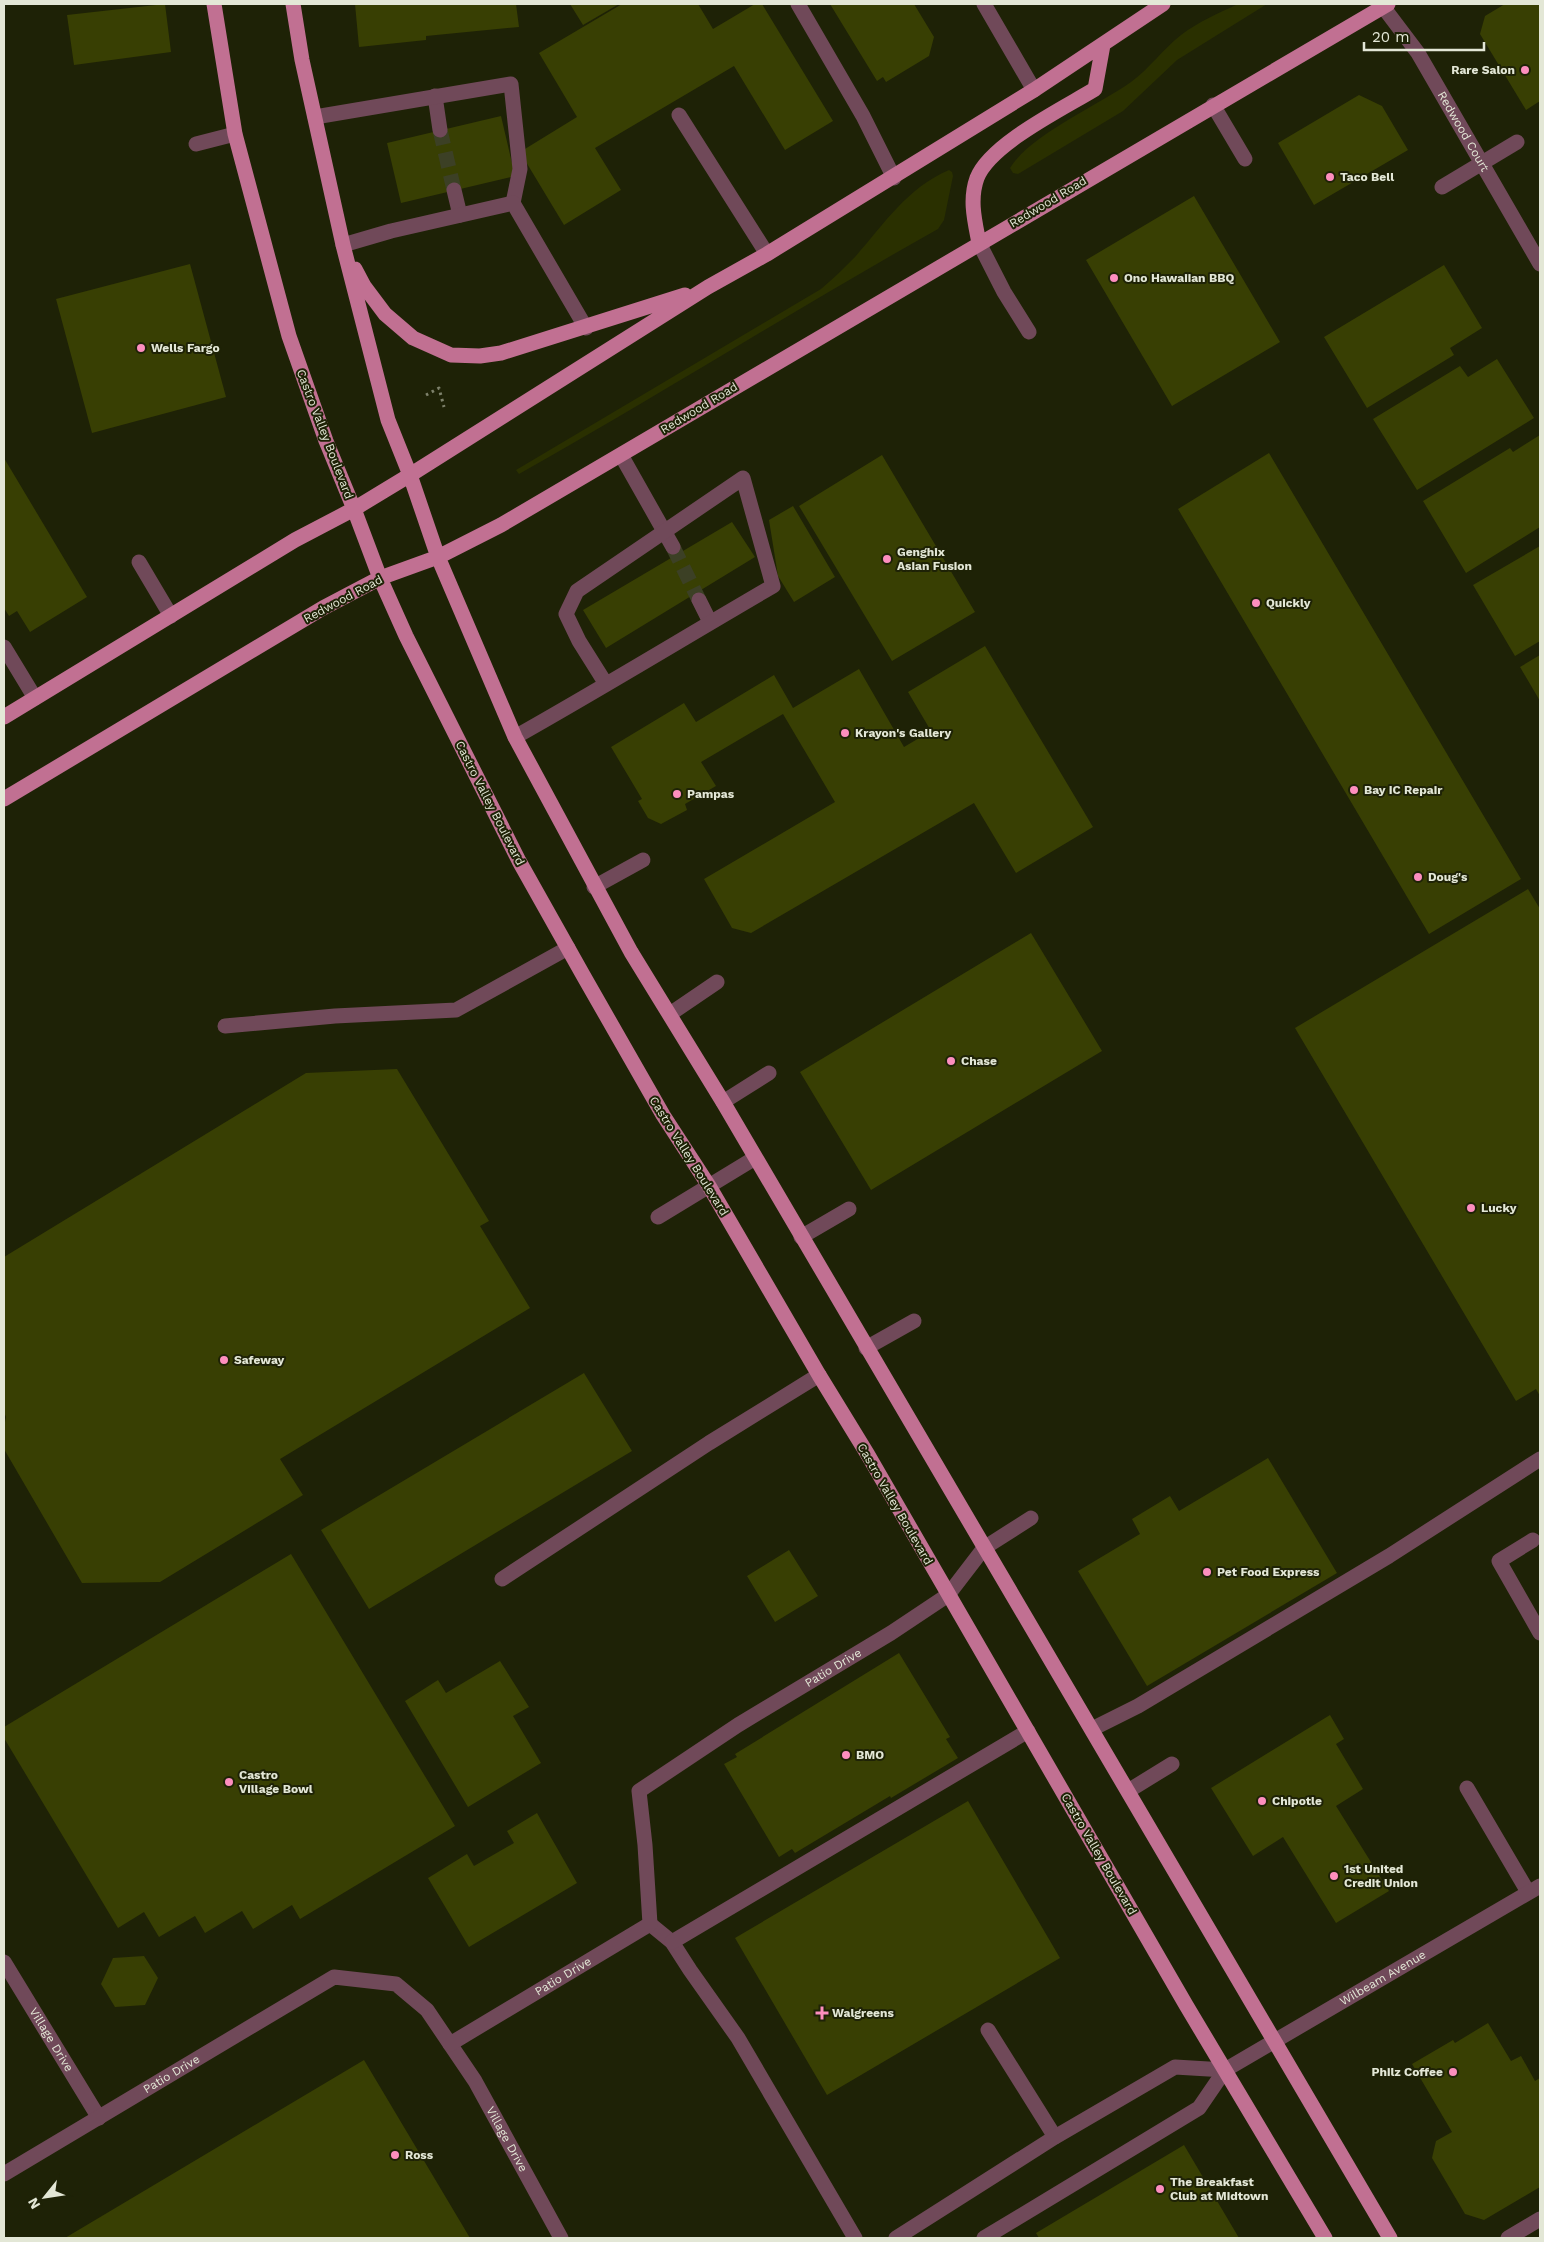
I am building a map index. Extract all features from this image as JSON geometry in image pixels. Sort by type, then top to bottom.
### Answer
[{"type":"main road","name":"Castro Valley Boulevard","points":[[214,4],[235,134],[289,336],[326,440],[380,578],[469,765],[519,861],[663,1115],[709,1186],[868,1455],[1225,2070],[1325,2238]]},
{"type":"main road","points":[[293,4],[302,60],[343,244],[388,420],[410,475],[438,557],[515,737],[594,887],[723,1102],[1390,2238]]},
{"type":"main road","points":[[4,717],[295,540],[354,509],[708,287],[894,178],[1034,90],[1163,4]]},
{"type":"main road","name":"Redwood Road","points":[[4,799],[323,608],[380,578],[438,557],[501,526],[1384,5]]},
{"type":"main road","points":[[979,243],[972,205],[977,178],[999,149],[1095,89],[1103,45]]},
{"type":"main road","points":[[343,244],[364,286],[385,314],[413,338],[451,355],[480,356],[501,353],[586,328],[708,287]]},
{"type":"street","points":[[798,4],[864,116],[894,178]]},
{"type":"street","points":[[984,4],[1034,90]]},
{"type":"street","name":"Redwood Court","points":[[1384,5],[1418,53],[1540,264]]},
{"type":"street","points":[[315,117],[511,84],[520,169],[513,203],[568,294],[586,328]]},
{"type":"street","points":[[435,96],[440,130]]},
{"type":"street","points":[[1213,105],[1245,159]]},
{"type":"street","points":[[680,114],[767,254]]},
{"type":"street","points":[[196,144],[235,134]]},
{"type":"street","points":[[1442,187],[1517,142]]},
{"type":"street","points":[[454,190],[460,215]]},
{"type":"street","points":[[343,244],[513,203]]},
{"type":"street","points":[[979,243],[1004,292],[1029,332]]},
{"type":"street","points":[[621,455],[673,547]]},
{"type":"street","points":[[515,737],[606,684],[710,622],[773,586],[743,478],[577,591],[566,614],[606,684]]},
{"type":"street","points":[[139,562],[171,616]]},
{"type":"street","points":[[700,600],[710,622]]},
{"type":"street","points":[[4,647],[35,698]]},
{"type":"street","points":[[594,887],[644,860]]},
{"type":"street","points":[[225,1026],[335,1016],[456,1010],[568,948]]},
{"type":"street","points":[[670,1014],[717,982]]},
{"type":"street","points":[[723,1102],[769,1073]]},
{"type":"street","points":[[658,1217],[755,1158]]},
{"type":"street","points":[[801,1237],[849,1208]]},
{"type":"street","points":[[866,1348],[914,1321]]},
{"type":"street","points":[[502,1579],[709,1443],[819,1375]]},
{"type":"street","points":[[1092,1729],[1138,1706],[1390,1556],[1540,1459]]},
{"type":"street","name":"Patio Drive","points":[[4,2174],[334,1977],[396,1984],[427,2010],[450,2044],[650,1924],[645,1845],[639,1791],[738,1725],[891,1633],[948,1595],[984,1548],[1030,1518]]},
{"type":"street","points":[[1533,1540],[1499,1561],[1540,1633]]},
{"type":"street","points":[[672,1942],[1028,1730]]},
{"type":"street","points":[[1128,1791],[1172,1764]]},
{"type":"street","points":[[1467,1788],[1534,1889]]},
{"type":"street","name":"Wilbeam Avenue","points":[[1225,2070],[1534,1889]]},
{"type":"street","points":[[650,1924],[672,1942],[738,2038],[855,2238]]},
{"type":"street","name":"Village Drive","points":[[4,1962],[99,2118]]},
{"type":"street","points":[[988,2030],[1055,2137]]},
{"type":"street","name":"Village Drive","points":[[450,2044],[475,2081],[561,2238]]},
{"type":"street","points":[[896,2238],[1055,2137],[1175,2067],[1225,2070]]},
{"type":"street","points":[[984,2238],[1199,2108],[1225,2070]]},
{"type":"street","points":[[1508,2238],[1540,2219]]},
{"type":"path","points":[[426,396],[439,388],[444,407]]},
{"type":"green space","points":[[1238,4],[1267,4],[1177,60],[1123,111],[1018,174],[1013,173],[1010,168],[1033,144],[1131,82],[1188,30]]},
{"type":"green space","points":[[949,170],[953,176],[944,220],[938,229],[572,444],[519,474],[516,470],[821,289],[855,257],[908,197],[934,178]]},
{"type":"building","points":[[165,4],[171,52],[74,65],[67,15]]},
{"type":"building","points":[[355,4],[516,4],[519,27],[426,36],[426,40],[359,47]]},
{"type":"building","points":[[570,4],[619,4],[583,25]]},
{"type":"building","points":[[622,4],[698,4],[713,29],[755,4],[762,4],[833,121],[785,150],[734,66],[595,148],[621,190],[564,225],[520,152],[577,117],[539,53]]},
{"type":"building","points":[[830,4],[914,4],[934,37],[929,56],[886,82],[883,77],[877,81]]},
{"type":"building","points":[[1505,4],[1540,4],[1540,101],[1526,110],[1480,34],[1485,16]]},
{"type":"building","name":"Taco Bell","points":[[1359,95],[1382,106],[1408,150],[1314,205],[1278,143]]},
{"type":"building","points":[[501,116],[515,176],[401,203],[387,143]]},
{"type":"building","points":[[1194,196],[1280,342],[1172,406],[1086,260]]},
{"type":"building","name":"Wells Fargo","points":[[190,264],[226,397],[92,433],[56,299]]},
{"type":"building","points":[[1444,265],[1482,328],[1450,348],[1454,355],[1367,408],[1324,337]]},
{"type":"building","points":[[1497,359],[1534,418],[1417,490],[1373,419],[1460,366],[1468,377]]},
{"type":"building","points":[[1540,435],[1540,527],[1466,573],[1423,501],[1510,448],[1513,452]]},
{"type":"building","points":[[1269,453],[1521,879],[1429,934],[1178,509]]},
{"type":"building","name":"Genghix Asian Fusion","points":[[882,455],[975,612],[892,661],[799,506]]},
{"type":"building","points":[[4,458],[87,597],[30,632],[17,611],[9,616],[4,608]]},
{"type":"building","points":[[793,506],[835,577],[794,602],[778,576],[769,520]]},
{"type":"building","points":[[732,522],[755,557],[606,648],[583,610]]},
{"type":"building","points":[[1540,546],[1540,641],[1515,656],[1473,585]]},
{"type":"building","points":[[985,646],[1093,827],[1016,873],[974,803],[751,933],[732,928],[704,879],[835,802],[783,714],[701,762],[716,786],[685,804],[687,810],[661,824],[648,818],[638,801],[642,799],[611,747],[684,703],[696,722],[774,675],[793,708],[859,669],[904,747],[931,731],[908,692]]},
{"type":"building","points":[[1540,655],[1540,701],[1520,667]]},
{"type":"building","name":"Lucky","points":[[1528,889],[1540,909],[1540,1396],[1536,1389],[1516,1401],[1295,1028]]},
{"type":"building","name":"Chase","points":[[1031,933],[1102,1051],[871,1190],[800,1072]]},
{"type":"building","name":"Safeway","points":[[397,1069],[489,1221],[480,1226],[530,1308],[280,1459],[303,1495],[160,1582],[82,1583],[4,1449],[6,1417],[4,1412],[4,1257],[306,1073]]},
{"type":"building","points":[[584,1373],[632,1451],[369,1609],[321,1530]]},
{"type":"building","name":"Pet Food Express","points":[[1268,1458],[1337,1573],[1147,1686],[1078,1571],[1140,1534],[1132,1519],[1170,1496],[1179,1511]]},
{"type":"building","points":[[789,1550],[818,1596],[775,1622],[747,1576]]},
{"type":"building","name":"Castro Village Bowl","points":[[291,1554],[455,1826],[300,1919],[292,1905],[253,1929],[242,1911],[205,1933],[195,1916],[159,1937],[144,1912],[118,1928],[4,1738],[4,1727]]},
{"type":"building","name":"BMO","points":[[899,1653],[950,1737],[946,1739],[958,1758],[795,1853],[792,1849],[779,1857],[724,1764],[737,1757],[735,1754]]},
{"type":"building","points":[[500,1661],[529,1707],[513,1716],[541,1763],[468,1807],[405,1701],[438,1680],[446,1693]]},
{"type":"building","points":[[1330,1715],[1344,1739],[1336,1744],[1363,1789],[1336,1806],[1389,1891],[1336,1923],[1283,1837],[1253,1856],[1211,1788]]},
{"type":"building","name":"Walgreens","points":[[968,1801],[1060,1958],[827,2095],[735,1938]]},
{"type":"building","points":[[537,1813],[577,1883],[469,1947],[428,1878],[467,1854],[474,1866],[514,1843],[507,1831]]},
{"type":"building","points":[[144,1956],[158,1978],[145,2005],[115,2007],[101,1984],[113,1958]]},
{"type":"building","points":[[1488,2023],[1511,2061],[1521,2056],[1535,2081],[1540,2078],[1540,2187],[1484,2220],[1465,2214],[1432,2158],[1436,2141],[1452,2132],[1412,2064],[1453,2040],[1455,2043]]},
{"type":"building","points":[[364,2060],[470,2238],[65,2238]]},
{"type":"building","name":"The Breakfast Club at Midtown","points":[[1184,2145],[1239,2238],[1039,2238],[1036,2233]]},
{"type":"tunnel","points":[[440,130],[454,190]]},
{"type":"tunnel","points":[[673,547],[699,600]]},
{"type":"place","name":"Rare Salon","points":[[1525,70]]},
{"type":"place","name":"Taco Bell","points":[[1330,177]]},
{"type":"place","name":"Ono Hawaiian BBQ","points":[[1114,278]]},
{"type":"place","name":"Wells Fargo","points":[[141,348]]},
{"type":"place","name":"Genghix Asian Fusion","points":[[887,559]]},
{"type":"place","name":"Quickly","points":[[1256,603]]},
{"type":"place","name":"Krayon's Gallery","points":[[845,733]]},
{"type":"place","name":"Bay IC Repair","points":[[1354,790]]},
{"type":"place","name":"Pampas","points":[[677,794]]},
{"type":"place","name":"Doug's","points":[[1418,877]]},
{"type":"place","name":"Chase","points":[[951,1061]]},
{"type":"place","name":"Lucky","points":[[1471,1208]]},
{"type":"place","name":"Safeway","points":[[224,1360]]},
{"type":"place","name":"Pet Food Express","points":[[1207,1572]]},
{"type":"place","name":"BMO","points":[[846,1755]]},
{"type":"place","name":"Castro Village Bowl","points":[[229,1782]]},
{"type":"place","name":"Chipotle","points":[[1262,1801]]},
{"type":"place","name":"1st United Credit Union","points":[[1334,1876]]},
{"type":"place","name":"Walgreens","points":[[822,2013]]},
{"type":"place","name":"Philz Coffee","points":[[1453,2072]]},
{"type":"place","name":"Ross","points":[[395,2155]]},
{"type":"place","name":"The Breakfast Club at Midtown","points":[[1160,2189]]}]
